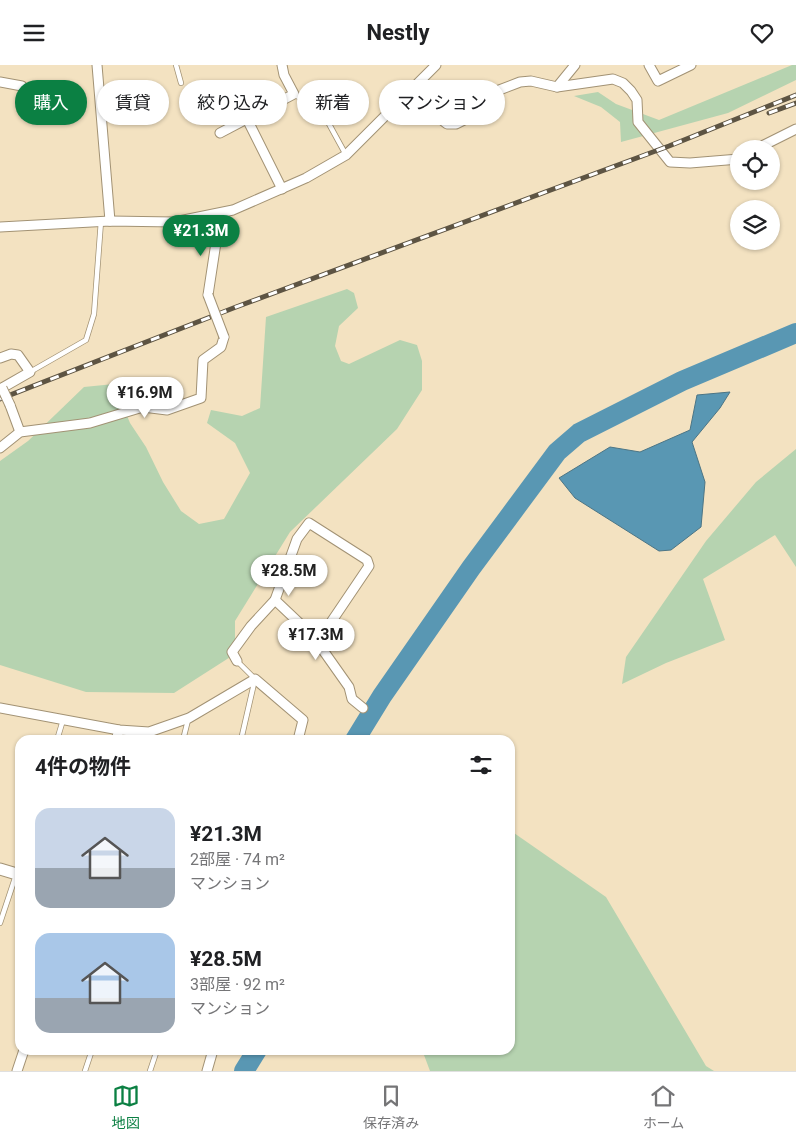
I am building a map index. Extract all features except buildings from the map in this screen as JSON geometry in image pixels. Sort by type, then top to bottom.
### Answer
[{"type":"street","points":[[97,65],[106,221]]},
{"type":"street","points":[[282,65],[284,75],[294,94],[287,98]]},
{"type":"street","points":[[420,80],[436,65]]},
{"type":"street","points":[[557,87],[575,65]]},
{"type":"street","points":[[649,65],[658,81],[691,65]]},
{"type":"street","points":[[505,88],[520,82],[531,81],[557,87],[613,79],[623,83],[631,91],[637,100],[638,122],[670,162],[690,163],[730,160]]},
{"type":"street","points":[[0,81],[15,84]]},
{"type":"street","points":[[0,227],[106,221],[174,222],[233,210],[306,178],[346,155],[379,121]]},
{"type":"street","points":[[220,133],[235,125]]},
{"type":"street","points":[[250,125],[282,189]]},
{"type":"street","points":[[774,140],[796,129]]},
{"type":"street","points":[[0,448],[20,432],[90,423],[143,407],[167,410],[201,398],[203,360],[222,347],[224,337],[208,295],[217,236],[200,218]]},
{"type":"street","points":[[0,358],[11,354],[18,355],[30,372],[2,387],[20,432]]},
{"type":"street","points":[[238,661],[232,652],[251,626],[275,600],[297,539],[309,523],[367,559],[369,566],[317,643]]},
{"type":"street","points":[[275,600],[317,643],[349,687],[352,699],[363,708]]},
{"type":"street","points":[[0,709],[118,730],[149,732],[189,718],[255,679],[302,720],[299,735]]},
{"type":"street","points":[[117,735],[118,730]]},
{"type":"street","points":[[0,869],[15,871]]},
{"type":"street","points":[[17,1071],[22,1055]]},
{"type":"street","points":[[206,1071],[211,1055]]},
{"type":"lane","points":[[176,65],[180,80]]},
{"type":"lane","points":[[294,94],[323,113],[346,155]]},
{"type":"lane","points":[[30,372],[86,340],[94,314],[106,221]]},
{"type":"lane","points":[[238,661],[255,679],[242,735]]},
{"type":"lane","points":[[184,735],[189,718]]},
{"type":"lane","points":[[58,735],[63,720]]},
{"type":"lane","points":[[0,923],[15,882]]},
{"type":"lane","points":[[85,1071],[90,1055]]},
{"type":"lane","points":[[150,1071],[155,1055]]},
{"type":"green space","points":[[796,65],[796,80],[728,113],[621,142],[620,122],[601,107],[574,96],[598,92],[616,104],[659,120]]},
{"type":"green space","points":[[347,289],[354,293],[358,308],[339,326],[335,346],[341,361],[349,364],[400,340],[417,345],[422,361],[422,390],[397,429],[290,532],[235,621],[235,654],[174,693],[86,692],[0,665],[0,461],[28,441],[84,387],[114,384],[130,423],[146,447],[163,482],[181,511],[199,524],[224,519],[250,473],[235,443],[207,423],[211,410],[242,416],[260,408],[266,317]]},
{"type":"green space","points":[[796,449],[796,567],[775,535],[703,579],[725,640],[666,663],[622,684],[626,657],[706,541],[756,482]]},
{"type":"green space","points":[[515,834],[606,897],[706,1066],[714,1071],[430,1071],[424,1055],[515,1055]]},
{"type":"water","points":[[730,392],[720,408],[692,442],[705,482],[701,527],[671,550],[659,551],[575,498],[559,478],[610,447],[640,452],[690,430],[697,395]]},
{"type":"waterway","points":[[358,735],[382,696],[471,568],[557,452],[579,433],[682,381],[796,333]]},
{"type":"waterway","points":[[244,1071],[254,1055]]},
{"type":"railway","points":[[0,399],[236,307],[669,146],[796,95]]},
{"type":"railway","points":[[769,113],[796,103]]}]
